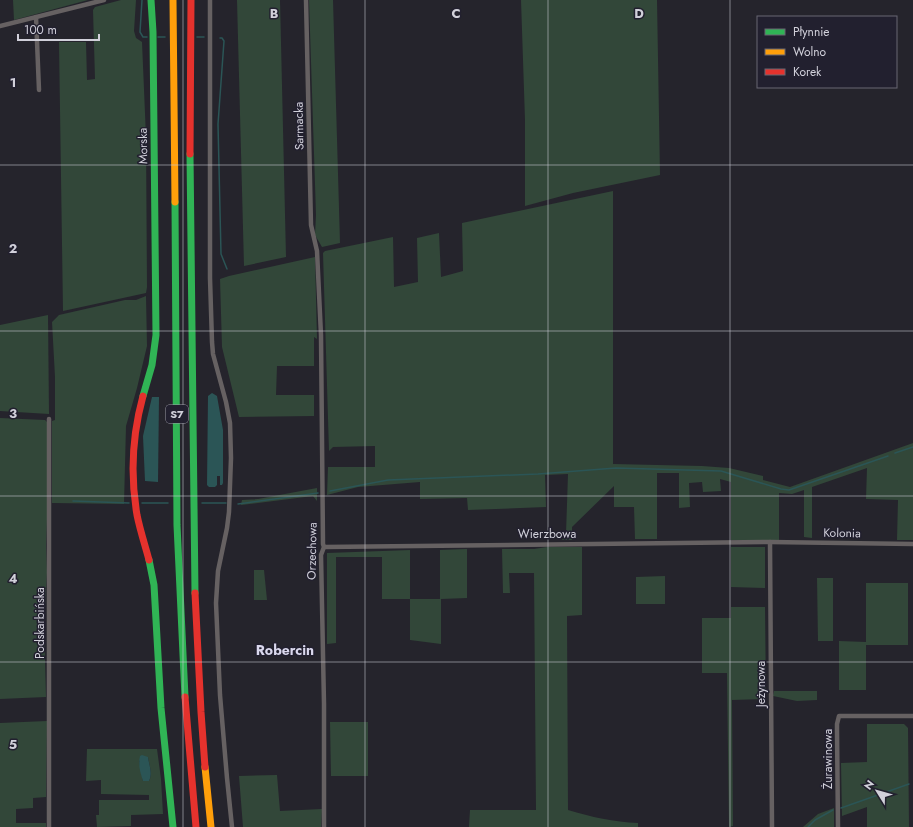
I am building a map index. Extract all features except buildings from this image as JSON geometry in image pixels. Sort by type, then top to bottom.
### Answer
[{"type":"main road","name":"Morska","points":[[151,0],[153,32],[156,324],[152,365],[139,411],[133,444],[133,481],[137,516],[150,562],[154,585],[161,708],[173,827]]},
{"type":"main road","name":"S7","points":[[173,0],[178,532],[184,690],[196,827]]},
{"type":"main road","name":"S7","points":[[191,0],[192,472],[194,592],[199,694],[211,827]]},
{"type":"street","points":[[0,26],[104,0]]},
{"type":"street","points":[[210,0],[210,278],[212,342],[213,354],[228,416],[232,458],[229,512],[218,571],[216,604],[220,694],[232,827]]},
{"type":"street","name":"Sarmacka","points":[[306,0],[311,225],[318,251]]},
{"type":"street","points":[[36,17],[39,90]]},
{"type":"street","name":"Orzechowa","points":[[318,251],[321,335],[322,505],[324,546],[321,556],[324,704],[324,827]]},
{"type":"street","name":"Podskarbińska","points":[[49,419],[49,827]]},
{"type":"street","name":"Wierzbowa","points":[[324,546],[770,542]]},
{"type":"street","name":"Kolonia","points":[[770,542],[913,544]]},
{"type":"street","name":"Jeżynowa","points":[[770,542],[772,827]]},
{"type":"street","name":"Żurawinowa","points":[[838,827],[837,731],[839,716],[913,716]]},
{"type":"shaded area","points":[[13,0],[88,0],[14,20]]},
{"type":"shaded area","points":[[121,0],[136,0],[134,31],[136,38],[142,42],[146,137],[146,293],[63,311],[59,42],[86,42],[87,80],[95,79],[93,10],[95,7]]},
{"type":"shaded area","points":[[237,0],[280,0],[286,257],[244,266]]},
{"type":"shaded area","points":[[309,0],[333,0],[340,243],[322,247],[315,235],[316,215]]},
{"type":"shaded area","points":[[521,0],[657,0],[660,175],[573,193],[525,206],[525,120]]},
{"type":"shaded area","points":[[613,191],[613,464],[729,468],[763,476],[763,480],[790,487],[913,443],[913,540],[897,540],[898,500],[866,499],[867,468],[812,487],[812,538],[804,537],[804,490],[792,494],[779,493],[779,540],[731,540],[731,482],[720,479],[721,491],[703,492],[702,482],[689,483],[690,507],[679,508],[679,473],[657,473],[657,539],[635,539],[634,507],[614,507],[614,486],[572,527],[572,540],[562,540],[566,534],[568,474],[545,475],[546,507],[468,510],[467,498],[420,499],[420,482],[358,487],[327,495],[328,467],[375,467],[375,446],[333,447],[329,451],[323,253],[325,251],[393,237],[394,287],[418,282],[417,238],[439,233],[441,277],[463,271],[462,223]]},
{"type":"shaded area","points":[[315,257],[317,339],[314,337],[314,366],[277,366],[276,395],[314,395],[314,416],[239,417],[222,347],[220,279]]},
{"type":"shaded area","points":[[146,296],[147,346],[126,426],[124,504],[52,503],[52,421],[55,420],[55,377],[52,322],[59,315],[125,300],[136,300]]},
{"type":"shaded area","points":[[48,315],[49,414],[0,411],[0,325]]},
{"type":"shaded area","points":[[212,393],[217,396],[223,430],[223,483],[220,485],[220,476],[217,476],[217,485],[215,487],[209,487],[207,485],[208,396]]},
{"type":"shaded area","points":[[152,397],[159,397],[158,482],[145,481],[143,436]]},
{"type":"shaded area","points":[[0,418],[45,420],[48,423],[47,572],[44,623],[46,697],[0,699]]},
{"type":"shaded area","points":[[317,488],[317,501],[313,496],[241,505],[242,500],[258,499]]},
{"type":"shaded area","points":[[547,547],[582,547],[582,615],[567,616],[568,810],[603,819],[638,823],[638,827],[469,827],[470,810],[536,810],[534,573],[509,573],[510,593],[503,593],[502,549],[534,549]]},
{"type":"shaded area","points":[[731,547],[765,547],[765,588],[731,587]]},
{"type":"shaded area","points":[[467,549],[467,598],[441,599],[441,644],[410,640],[410,599],[440,599],[440,550]]},
{"type":"shaded area","points":[[410,550],[410,599],[382,599],[382,557],[336,557],[336,643],[327,644],[327,553]]},
{"type":"shaded area","points":[[254,570],[264,570],[267,600],[254,600]]},
{"type":"shaded area","points":[[665,576],[665,604],[636,604],[636,577]]},
{"type":"shaded area","points":[[817,578],[833,578],[833,641],[818,641]]},
{"type":"shaded area","points":[[866,583],[908,583],[908,645],[866,645],[866,690],[839,690],[839,641],[866,642]]},
{"type":"shaded area","points":[[731,607],[765,607],[766,699],[732,700],[733,826],[729,827],[727,673],[702,673],[702,618],[731,618]]},
{"type":"shaded area","points":[[774,691],[817,691],[817,700],[797,701],[773,696]]},
{"type":"shaded area","points":[[47,721],[46,797],[33,798],[33,808],[16,809],[16,823],[46,823],[46,827],[0,827],[0,723]]},
{"type":"shaded area","points":[[330,722],[368,722],[368,776],[331,776]]},
{"type":"shaded area","points":[[867,724],[904,724],[908,728],[909,827],[867,827],[867,807],[842,816],[841,763],[867,762]]},
{"type":"shaded area","points":[[87,749],[157,749],[161,779],[163,814],[131,815],[131,826],[97,827],[96,815],[99,815],[99,800],[149,800],[149,795],[101,794],[101,780],[86,781]],"holes":[[[148,757],[151,772],[150,778],[149,781],[143,781],[139,761]]]},
{"type":"shaded area","points":[[142,755],[148,757],[151,772],[149,781],[143,781],[141,774],[139,762],[140,756]]},
{"type":"shaded area","points":[[277,775],[280,811],[322,809],[321,827],[243,827],[239,776]]},
{"type":"shaded area","points":[[834,808],[834,827],[803,827],[818,814]]},
{"type":"waterway","points":[[142,0],[140,32],[143,37],[147,37]]},
{"type":"waterway","points":[[158,37],[165,37]]},
{"type":"waterway","points":[[197,37],[204,37]]},
{"type":"waterway","points":[[220,38],[224,41],[218,124],[221,254],[227,269]]},
{"type":"waterway","points":[[895,453],[913,447]]},
{"type":"waterway","points":[[330,491],[388,480],[538,474],[616,468],[721,471],[789,490],[888,456]]},
{"type":"waterway","points":[[238,504],[318,493]]},
{"type":"waterway","points":[[73,501],[129,503]]},
{"type":"waterway","points":[[142,503],[168,503]]},
{"type":"waterway","points":[[202,503],[226,503]]},
{"type":"waterway","points":[[841,808],[909,784]]},
{"type":"waterway","points":[[808,827],[815,820],[833,810]]},
{"type":"traffic: fast","points":[[143,396],[152,365],[156,335],[153,32],[151,0]]},
{"type":"traffic: fast","points":[[190,154],[195,593]]},
{"type":"traffic: fast","points":[[175,202],[177,525],[185,697]]},
{"type":"traffic: fast","points":[[149,560],[154,585],[161,708],[173,827]]},
{"type":"traffic: slow","points":[[173,0],[175,202]]},
{"type":"traffic: slow","points":[[205,767],[211,827]]},
{"type":"traffic: jam","points":[[190,154],[191,0]]},
{"type":"traffic: jam","points":[[143,396],[134,440],[133,485],[137,515],[149,560]]},
{"type":"traffic: jam","points":[[195,593],[205,767]]},
{"type":"traffic: jam","points":[[185,697],[196,827]]},
{"type":"district","name":"Robercin","points":[[285,650]]}]
